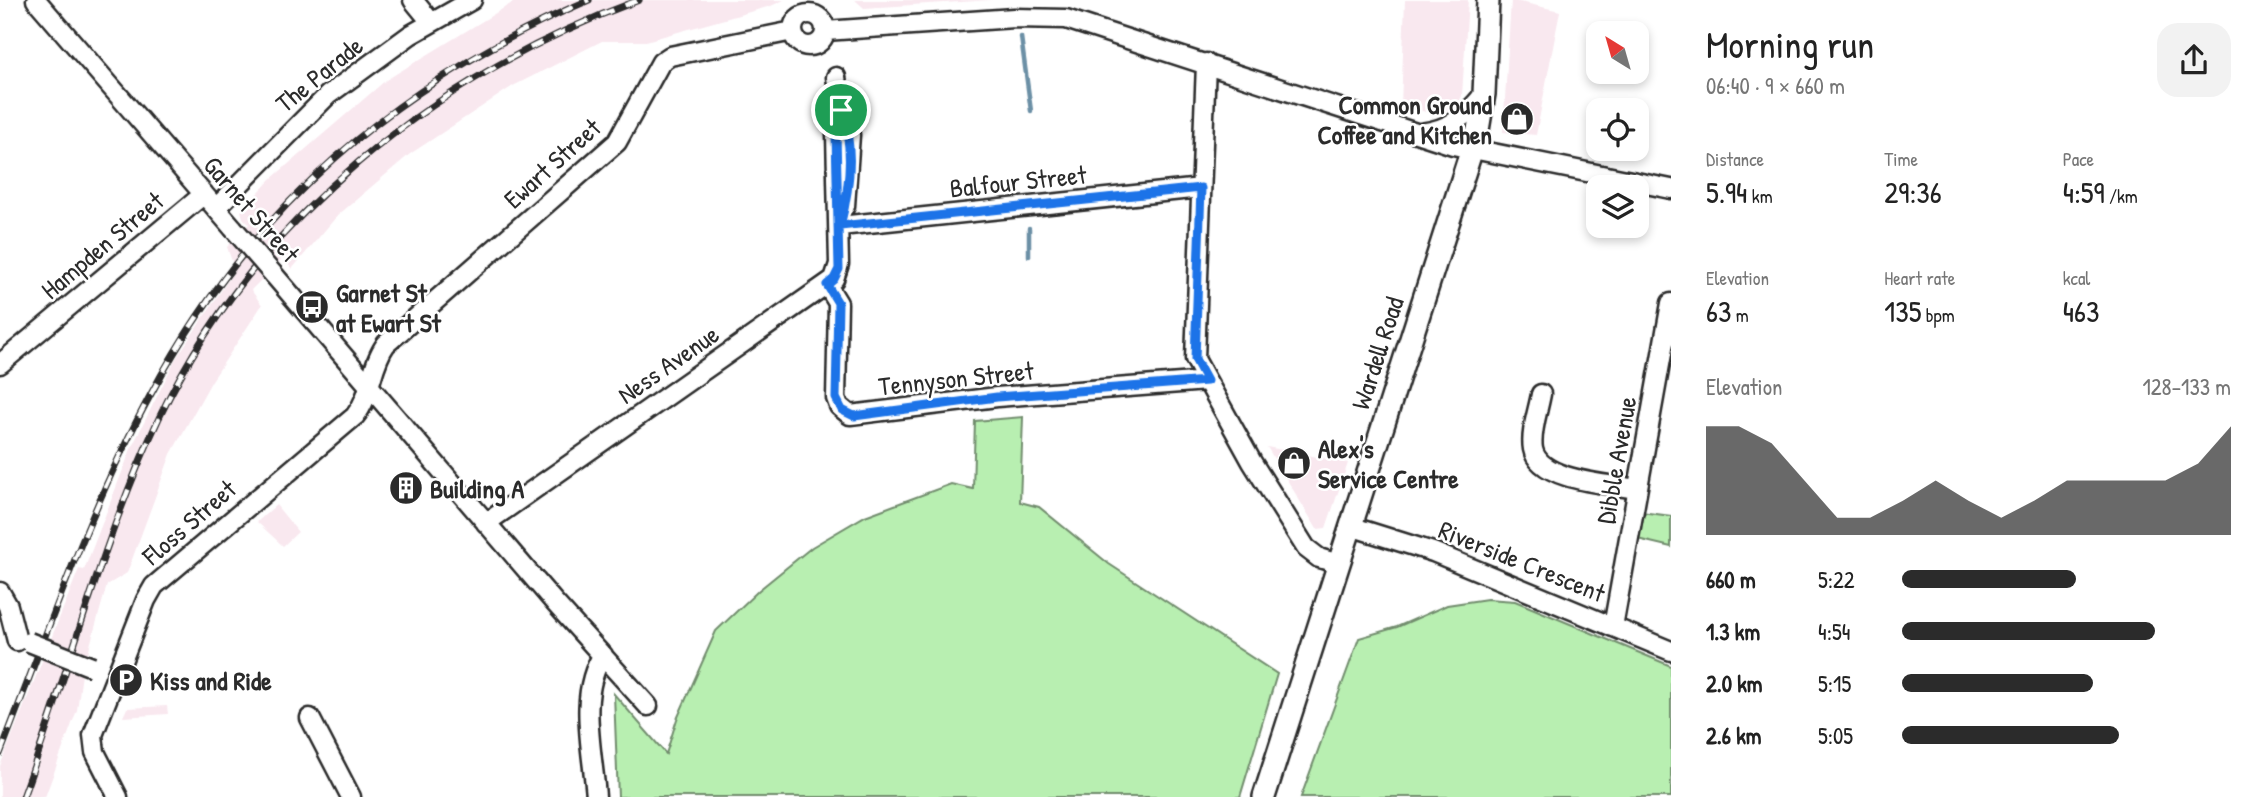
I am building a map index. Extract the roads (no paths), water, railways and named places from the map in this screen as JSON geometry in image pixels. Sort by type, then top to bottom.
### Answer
[{"type":"main road","name":"Wardell Road","points":[[1264,797],[1472,150],[1484,94],[1488,0]]},
{"type":"street","name":"Garnet Street","points":[[36,0],[486,523],[648,706]]},
{"type":"street","points":[[413,0],[431,22]]},
{"type":"street","name":"The Parade","points":[[210,201],[328,95],[431,22],[472,0]]},
{"type":"street","points":[[808,7],[820,19],[825,31],[817,44],[806,46],[797,41],[793,31],[795,21],[808,7]]},
{"type":"street","points":[[825,31],[1014,18],[1066,19],[1472,150],[1671,189]]},
{"type":"street","name":"Ewart Street","points":[[368,384],[386,344],[617,142],[661,62],[670,56],[793,31]]},
{"type":"street","points":[[1206,63],[1195,359],[1306,548],[1319,558],[1339,564]]},
{"type":"street","points":[[827,285],[839,269],[840,226],[836,197],[836,159],[841,110],[836,77]]},
{"type":"street","points":[[1418,133],[1446,128],[1458,121],[1484,94]]},
{"type":"street","name":"Balfour Street","points":[[840,226],[1201,188]]},
{"type":"street","name":"Hampden Street","points":[[0,364],[210,201]]},
{"type":"street","name":"Tennyson Street","points":[[827,285],[838,303],[836,398],[839,406],[850,415],[997,397],[1207,381]]},
{"type":"street","name":"Ness Avenue","points":[[486,523],[827,285]]},
{"type":"street","name":"Dibble Avenue","points":[[1613,628],[1671,303]]},
{"type":"street","name":"Floss Street","points":[[118,797],[93,741],[151,590],[355,416],[363,403],[368,384]]},
{"type":"street","points":[[1541,394],[1533,444],[1538,461],[1546,469],[1636,489]]},
{"type":"street","name":"Riverside Crescent","points":[[1350,526],[1433,552],[1671,651]]},
{"type":"street","points":[[0,592],[23,641]]},
{"type":"street","points":[[0,648],[23,641],[116,676]]},
{"type":"street","points":[[596,797],[589,682],[603,655]]},
{"type":"street","points":[[310,718],[351,797]]},
{"type":"waterway","points":[[1021,37],[1031,111]]},
{"type":"waterway","points":[[1029,228],[1029,256]]},
{"type":"railway","points":[[0,754],[88,526],[129,437],[190,327],[234,266],[282,209],[335,158],[392,112],[453,70],[519,33],[589,0]]},
{"type":"railway","points":[[23,797],[103,558],[139,464],[159,418],[198,346],[245,279],[299,218],[358,162],[423,113],[492,69],[564,31],[639,0]]},
{"type":"place","name":"Common Ground Coffee and Kitchen","points":[[1517,119]]},
{"type":"place","name":"Garnet St at Ewart St","points":[[312,307]]},
{"type":"place","name":"Alex's Service Centre","points":[[1294,463]]},
{"type":"place","name":"Building A","points":[[406,488]]},
{"type":"place","name":"Kiss and Ride","points":[[126,680]]}]
